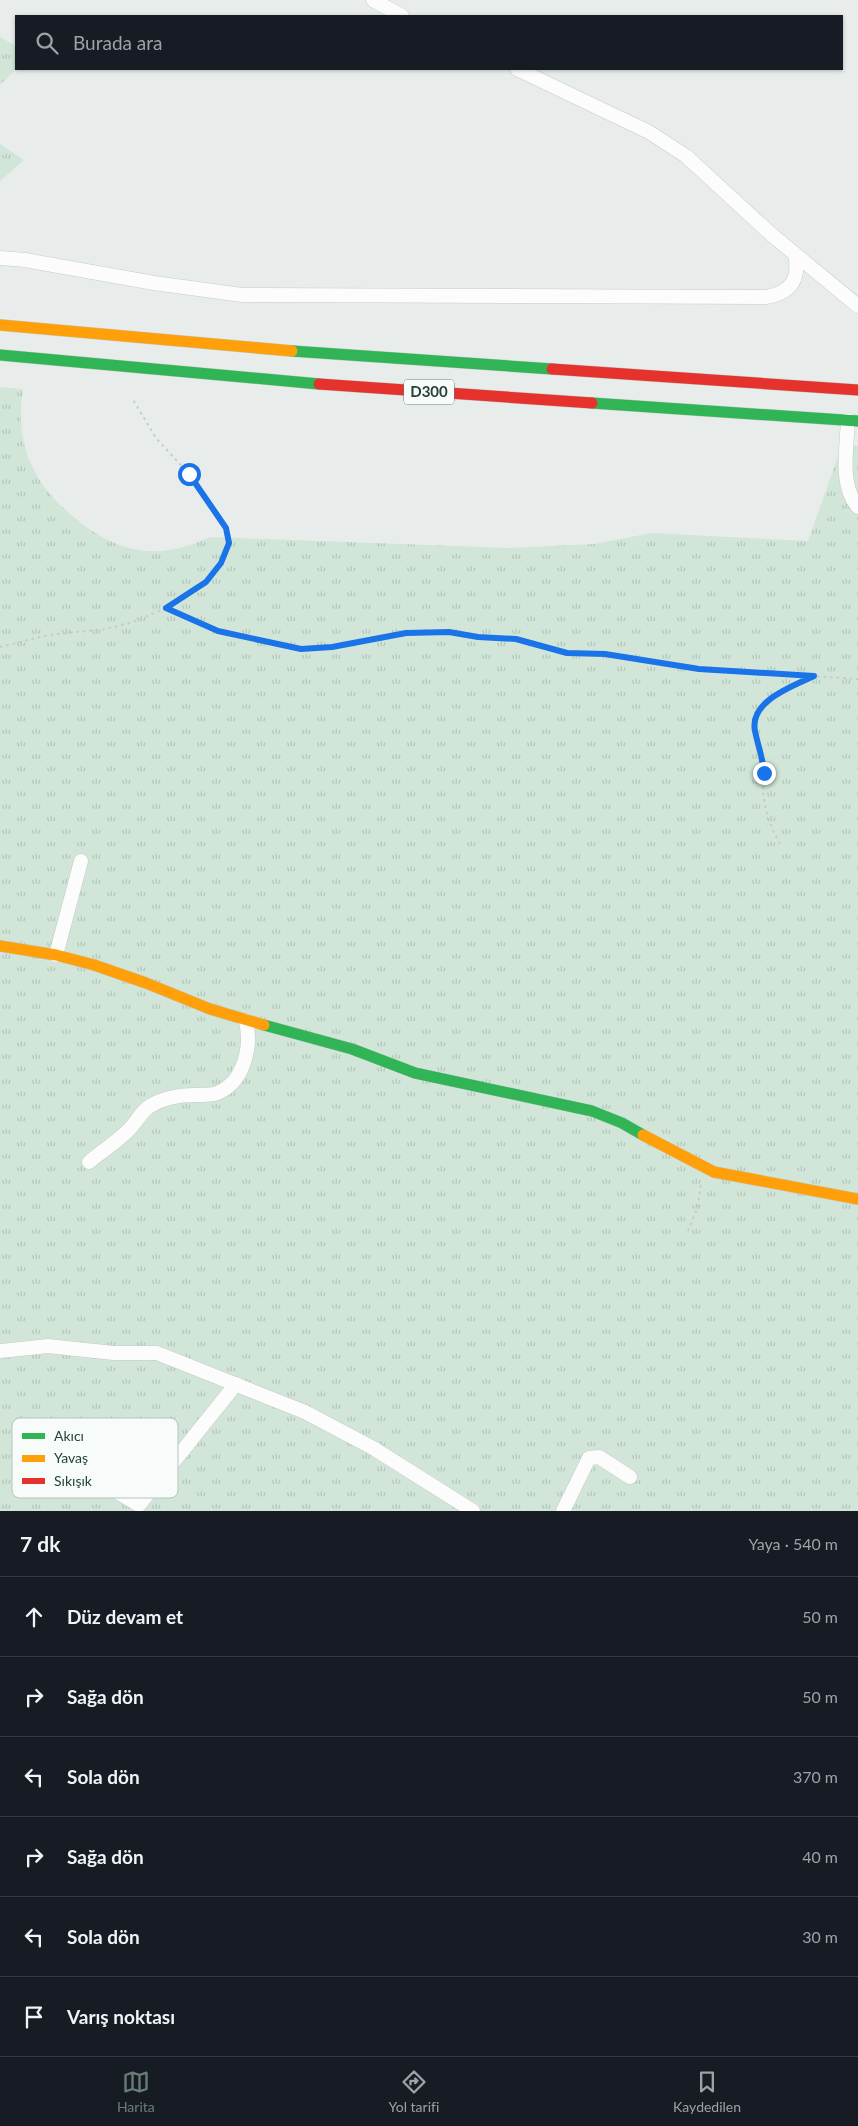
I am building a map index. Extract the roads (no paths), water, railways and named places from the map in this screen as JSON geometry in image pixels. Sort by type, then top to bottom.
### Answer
[{"type":"main road","name":"D300","points":[[0,325],[276,350],[858,390]]},
{"type":"main road","name":"D300","points":[[0,355],[272,381],[853,420]]},
{"type":"main road","points":[[0,946],[56,955],[116,972],[246,1020],[352,1049],[415,1073],[592,1111],[622,1123],[714,1172],[858,1199]]},
{"type":"street","points":[[373,0],[400,15]]},
{"type":"street","points":[[519,70],[649,132],[686,156],[796,254],[858,306]]},
{"type":"street","points":[[0,258],[25,260],[154,283],[242,295],[766,297],[777,296],[786,291],[793,283],[798,266],[796,254]]},
{"type":"street","points":[[853,420],[847,481],[851,496],[858,507]]},
{"type":"street","points":[[56,955],[81,861]]},
{"type":"street","points":[[89,1162],[133,1126],[140,1115],[150,1106],[172,1098],[213,1094],[228,1086],[239,1072],[246,1056],[249,1039],[246,1020]]},
{"type":"street","points":[[0,1351],[48,1346],[114,1353],[157,1352],[305,1412],[339,1429],[473,1511]]},
{"type":"street","points":[[178,1456],[236,1384]]},
{"type":"street","points":[[563,1511],[589,1458],[598,1457],[630,1477]]},
{"type":"street","points":[[128,1498],[139,1504],[144,1498]]}]
